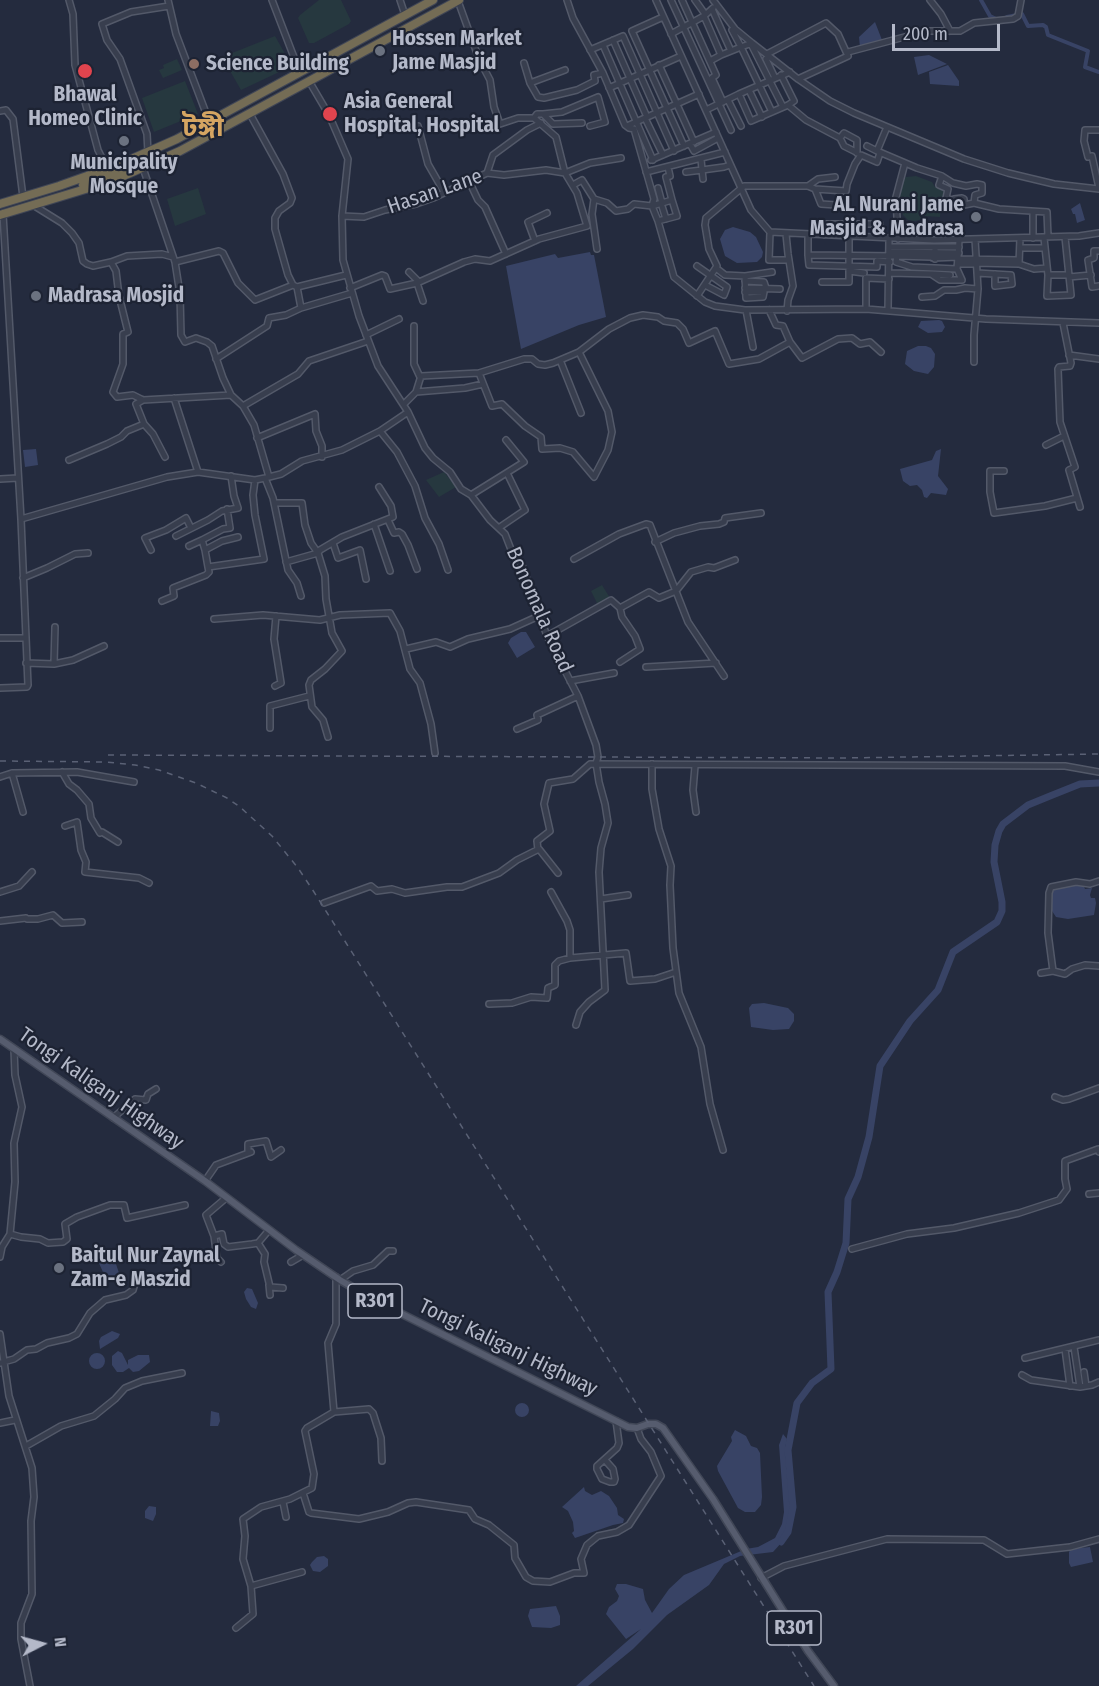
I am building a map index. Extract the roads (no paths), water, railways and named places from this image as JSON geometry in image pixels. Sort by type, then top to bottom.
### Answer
[{"type":"highway","points":[[0,204],[148,153],[191,132],[433,0]]},
{"type":"highway","points":[[1,213],[112,181],[190,147],[459,0]]},
{"type":"highway","points":[[1,213],[121,172]]},
{"type":"main road","name":"Tongi Kaliganj Highway","points":[[0,1039],[206,1181],[303,1255],[374,1300],[628,1426],[637,1428],[656,1424],[663,1428],[741,1541],[761,1578],[808,1651],[834,1686]]},
{"type":"street","points":[[69,0],[73,14],[75,65],[98,150],[107,168]]},
{"type":"street","points":[[272,0],[300,73]]},
{"type":"street","points":[[400,0],[405,15]]},
{"type":"street","points":[[216,359],[267,326],[269,318],[286,315],[351,291],[384,275],[390,289],[418,283],[464,262],[475,259],[490,261],[535,241],[587,226],[573,185],[565,173],[556,137],[534,118],[519,118],[500,124],[494,107],[490,81],[479,59],[459,0]]},
{"type":"street","points":[[567,0],[573,18],[603,73],[627,126],[634,129],[654,199],[652,206],[674,278],[697,296],[715,306],[746,310],[866,309],[975,319],[1099,323]]},
{"type":"street","points":[[656,0],[751,210],[770,232],[889,239],[959,240],[1046,238],[1099,233]]},
{"type":"street","points":[[671,0],[723,102],[741,126]]},
{"type":"street","points":[[682,0],[716,75],[712,78],[723,102],[731,130]]},
{"type":"street","points":[[695,0],[721,55]]},
{"type":"street","points":[[930,0],[950,31]]},
{"type":"street","points":[[848,52],[927,31],[960,31],[974,23],[1013,19],[1018,16],[1021,0]]},
{"type":"street","points":[[148,153],[147,134],[133,101],[120,58],[107,40],[102,24],[132,12],[169,3],[176,34],[209,121]]},
{"type":"street","points":[[672,34],[704,15],[714,4]]},
{"type":"street","points":[[714,4],[735,29],[766,57],[830,101],[964,159],[1054,184],[1099,189],[1092,156],[1088,157],[1084,141],[1085,130],[1099,130]]},
{"type":"street","points":[[714,4],[731,51]]},
{"type":"street","points":[[663,17],[632,32],[667,108],[689,144]]},
{"type":"street","points":[[766,57],[826,23],[838,34],[848,56],[798,79]]},
{"type":"street","points":[[735,29],[732,30],[772,112]]},
{"type":"street","points":[[590,50],[622,36],[674,151]]},
{"type":"street","points":[[613,40],[663,155]]},
{"type":"street","points":[[710,61],[751,42]]},
{"type":"street","points":[[751,42],[785,106],[840,138],[844,146],[877,162],[887,127]]},
{"type":"street","points":[[603,45],[653,159]]},
{"type":"street","points":[[609,88],[681,56]]},
{"type":"street","points":[[766,57],[772,79]]},
{"type":"street","points":[[524,63],[530,83],[538,97],[544,98],[577,90],[595,81],[594,75],[603,73]]},
{"type":"street","points":[[659,65],[677,104],[689,144]]},
{"type":"street","points":[[530,83],[565,70]]},
{"type":"street","points":[[706,110],[790,72]]},
{"type":"street","points":[[739,94],[751,122],[794,101],[781,75]]},
{"type":"street","name":"Bonomala Road","points":[[309,81],[329,115],[348,159],[342,216],[342,245],[346,276],[378,366],[404,405],[425,448],[450,472],[461,489],[471,495],[490,520],[505,534],[522,565],[547,636],[578,696],[598,751],[596,763],[608,823],[601,848],[599,872],[605,992],[589,1002],[580,1012],[576,1025]]},
{"type":"street","points":[[749,90],[762,117]]},
{"type":"street","points":[[627,126],[699,94]]},
{"type":"street","points":[[534,118],[537,114],[562,112],[598,97],[604,122],[590,126]]},
{"type":"street","points":[[0,111],[6,110],[13,119],[23,197]]},
{"type":"street","points":[[250,114],[283,174],[292,198],[275,218],[275,229],[288,275],[295,286],[302,308]]},
{"type":"street","points":[[543,114],[552,124],[582,123]]},
{"type":"street","points":[[487,173],[493,155],[526,130],[541,123]]},
{"type":"street","points":[[418,126],[428,164],[444,192]]},
{"type":"street","points":[[780,289],[745,284],[716,268],[706,235],[706,218],[741,188],[750,186],[808,186],[814,189],[846,191],[858,148],[857,140],[844,133],[840,138]]},
{"type":"street","points":[[644,164],[689,144],[717,135]]},
{"type":"street","points":[[867,146],[959,184],[982,185],[982,193],[975,195],[974,203]]},
{"type":"street","points":[[646,172],[725,152]]},
{"type":"street","points":[[565,173],[590,163],[621,158]]},
{"type":"street","points":[[701,159],[704,179]]},
{"type":"street","points":[[898,239],[896,197],[905,163]]},
{"type":"street","points":[[686,172],[730,165]]},
{"type":"street","points":[[658,221],[677,216],[666,177],[670,176],[668,167]]},
{"type":"street","points":[[143,168],[174,260],[180,294],[181,335],[185,342],[196,338],[212,346],[231,395],[243,406],[254,425],[288,570],[297,583],[301,596]]},
{"type":"street","name":"Hasan Lane","points":[[342,216],[364,217],[416,204],[487,173],[504,175],[546,170],[565,173]]},
{"type":"street","points":[[942,176],[939,184],[948,189],[946,198],[954,201],[954,198],[962,198],[964,205],[974,203],[999,208],[1047,212],[1045,248],[1048,272],[1047,296],[1071,295],[1065,237]]},
{"type":"street","points":[[808,186],[818,179],[836,177]]},
{"type":"street","points":[[573,185],[582,180],[594,199],[603,201],[618,212],[632,208],[634,204],[652,206],[672,200]]},
{"type":"street","points":[[469,181],[478,200],[485,207],[506,254]]},
{"type":"street","points":[[658,188],[666,219]]},
{"type":"street","points":[[814,189],[821,204],[836,205]]},
{"type":"street","points":[[594,199],[592,214],[597,249]]},
{"type":"street","points":[[33,205],[72,232],[79,243],[83,261],[93,266],[127,255],[162,254],[174,260],[219,251],[223,253],[238,283],[255,300],[295,286],[346,276]]},
{"type":"street","points":[[1033,212],[1033,238]]},
{"type":"street","points":[[0,688],[27,687],[28,685],[24,638],[21,519],[1,213]]},
{"type":"street","points":[[535,241],[528,222],[547,213]]},
{"type":"street","points":[[824,235],[824,224],[880,224]]},
{"type":"street","points":[[770,232],[769,260],[789,261]]},
{"type":"street","points":[[786,234],[793,285],[787,310]]},
{"type":"street","points":[[808,234],[809,265],[864,273]]},
{"type":"street","points":[[822,282],[851,282],[849,237]]},
{"type":"street","points":[[1019,262],[1020,238]]},
{"type":"street","points":[[888,310],[889,239]]},
{"type":"street","points":[[974,362],[978,289],[975,239]]},
{"type":"street","points":[[933,254],[932,271],[940,280],[962,280],[958,258],[959,240]]},
{"type":"street","points":[[1020,248],[1045,248]]},
{"type":"street","points":[[1099,251],[1094,251],[1094,258],[1088,259],[1092,287],[1099,286]]},
{"type":"street","points":[[849,269],[877,267],[878,261],[889,254],[897,256],[933,254],[958,258]]},
{"type":"street","points":[[808,255],[933,254],[976,262],[1019,262],[1034,269],[1069,276],[1091,275]]},
{"type":"street","points":[[897,256],[896,262],[950,274]]},
{"type":"street","points":[[866,309],[866,278],[932,271],[958,258]]},
{"type":"street","points":[[111,262],[116,271],[119,296],[128,332],[123,334],[123,364],[113,392],[117,397],[133,395],[143,400]]},
{"type":"street","points":[[697,266],[727,287],[726,296],[705,285]]},
{"type":"street","points":[[697,296],[716,268]]},
{"type":"street","points":[[409,272],[418,283],[423,301]]},
{"type":"street","points":[[745,284],[760,273],[772,272]]},
{"type":"street","points":[[745,284],[746,298],[762,298],[764,287],[760,273]]},
{"type":"street","points":[[977,273],[994,274]]},
{"type":"street","points":[[922,297],[935,296],[944,290],[978,289]]},
{"type":"street","points":[[746,310],[753,347]]},
{"type":"street","points":[[769,310],[776,325],[783,326],[790,342],[802,358],[838,339],[852,338],[861,344],[870,342],[881,352]]},
{"type":"street","points":[[420,377],[479,373],[524,359],[532,359],[538,364],[546,365],[579,352],[609,329],[630,318],[643,315],[677,323],[683,329],[689,343],[715,331],[729,364],[759,358],[790,342]]},
{"type":"street","points":[[0,317],[9,316]]},
{"type":"street","points":[[243,406],[298,374],[309,361],[367,338],[399,319]]},
{"type":"street","points":[[1063,323],[1070,366],[1058,369],[1060,422],[1075,467],[1069,470],[1080,507]]},
{"type":"street","points":[[404,405],[416,392],[420,377],[414,364],[414,326]]},
{"type":"street","points":[[479,373],[492,406],[502,404],[525,426],[541,437],[542,449],[560,448],[573,453],[594,477],[608,450],[612,432],[608,411],[579,352]]},
{"type":"street","points":[[1069,355],[1099,359]]},
{"type":"street","points":[[560,360],[581,413]]},
{"type":"street","points":[[416,392],[483,384]]},
{"type":"street","points":[[165,457],[153,434],[144,424],[136,404],[143,400],[231,395]]},
{"type":"street","points":[[174,398],[198,472]]},
{"type":"street","points":[[21,519],[167,477],[198,472],[255,480],[281,474],[302,461],[342,450],[380,431],[408,412]]},
{"type":"street","points":[[257,438],[315,414],[322,457]]},
{"type":"street","points":[[69,460],[107,444],[144,424]]},
{"type":"street","points":[[380,431],[397,452],[416,486],[425,518],[439,544],[448,570]]},
{"type":"street","points":[[1046,445],[1064,436]]},
{"type":"street","points":[[471,495],[524,462],[506,440]]},
{"type":"street","points":[[1004,471],[990,471],[990,492],[994,513],[1045,506],[1077,498]]},
{"type":"street","points":[[500,527],[525,510],[507,473]]},
{"type":"street","points":[[176,536],[219,512],[238,507],[231,476]]},
{"type":"street","points":[[0,479],[18,478]]},
{"type":"street","points":[[208,567],[264,559],[255,515],[253,495],[255,480]]},
{"type":"street","points":[[286,562],[318,553],[342,537],[393,517],[379,487]]},
{"type":"street","points":[[273,503],[302,504],[305,525],[311,543],[318,553],[327,584],[326,599],[332,633],[342,651],[333,658],[326,669],[311,680],[309,696],[312,707],[323,720],[328,737]]},
{"type":"street","points":[[189,546],[223,529],[230,528],[227,509]]},
{"type":"street","points":[[656,542],[674,533],[719,524],[724,522],[725,518],[761,513]]},
{"type":"street","points":[[151,550],[145,538],[166,530],[186,518],[191,528]]},
{"type":"street","points":[[388,520],[394,533],[402,534],[415,558],[417,569]]},
{"type":"street","points":[[374,524],[390,571]]},
{"type":"street","points":[[574,559],[604,541],[646,524],[650,525],[688,622],[724,676]]},
{"type":"street","points":[[205,550],[222,541],[238,537]]},
{"type":"street","points":[[162,601],[174,596],[173,588],[209,572],[202,540]]},
{"type":"street","points":[[333,543],[338,558],[360,550],[366,579]]},
{"type":"street","points":[[22,578],[75,554],[88,553]]},
{"type":"street","points":[[620,608],[649,592],[659,598],[676,591],[691,572],[708,567],[714,568],[735,560]]},
{"type":"street","points":[[547,636],[611,600],[620,608],[622,617],[635,636],[640,649],[620,662]]},
{"type":"street","points":[[214,619],[254,615],[311,620],[390,613],[400,632],[410,669],[420,683],[428,710],[435,753]]},
{"type":"street","points":[[406,649],[436,642],[450,647],[468,639],[510,629],[540,615]]},
{"type":"street","points":[[275,686],[281,683],[274,639],[276,616]]},
{"type":"street","points":[[54,664],[55,627]]},
{"type":"street","points":[[0,638],[24,638]]},
{"type":"street","points":[[26,663],[54,664],[73,660],[104,646]]},
{"type":"street","points":[[646,668],[717,663]]},
{"type":"street","points":[[570,681],[614,673]]},
{"type":"street","points":[[270,728],[270,706],[309,696]]},
{"type":"street","points":[[517,729],[538,720],[537,714],[578,696]]},
{"type":"street","points":[[538,850],[537,841],[550,831],[544,804],[549,783],[573,779],[585,767],[596,763],[695,766],[1079,767],[1099,772]]},
{"type":"street","points":[[652,765],[652,789],[659,829],[671,866],[670,885],[679,993],[701,1047],[710,1104],[723,1150]]},
{"type":"street","points":[[695,766],[693,790],[696,812]]},
{"type":"street","points":[[62,772],[69,784],[89,804],[91,818],[100,833],[118,842]]},
{"type":"street","points":[[0,777],[12,773],[62,772],[93,774],[134,782]]},
{"type":"street","points":[[12,773],[23,812]]},
{"type":"street","points":[[65,826],[77,822],[81,850],[86,862],[85,872],[139,878],[149,883]]},
{"type":"street","points":[[538,850],[542,851],[558,873]]},
{"type":"street","points":[[324,903],[371,886],[377,891],[392,889],[405,893],[462,887],[499,873],[517,860],[538,850]]},
{"type":"street","points":[[0,892],[19,886],[32,872]]},
{"type":"street","points":[[1053,971],[1048,933],[1051,887],[1076,882],[1090,884],[1099,881]]},
{"type":"street","points":[[550,892],[570,930],[570,958]]},
{"type":"street","points":[[601,899],[628,895]]},
{"type":"street","points":[[0,921],[38,919],[53,915],[62,923],[81,921]]},
{"type":"street","points":[[489,1004],[512,1003],[539,997],[547,998],[548,988],[555,985],[555,965],[559,961],[570,958],[627,954],[630,981],[655,979],[676,972]]},
{"type":"street","points":[[1041,974],[1053,971],[1065,974],[1085,965],[1099,966]]},
{"type":"street","points":[[0,1257],[2,1247],[10,1234],[15,1182],[14,1143],[22,1107],[15,1075],[14,1049]]},
{"type":"street","points":[[1055,1097],[1070,1099],[1099,1088]]},
{"type":"street","points":[[113,1118],[135,1099],[146,1100],[148,1094],[156,1089]]},
{"type":"street","points":[[206,1181],[216,1164],[250,1151],[248,1144],[266,1141],[271,1156],[281,1150]]},
{"type":"street","points":[[852,1249],[907,1233],[954,1228],[1019,1213],[1059,1200],[1067,1189],[1065,1161],[1098,1149],[1099,1152]]},
{"type":"street","points":[[1089,1194],[1099,1193]]},
{"type":"street","points":[[221,1262],[217,1258],[214,1236],[206,1215],[226,1198]]},
{"type":"street","points":[[10,1234],[21,1238],[40,1239],[48,1243],[63,1242],[67,1239],[65,1224],[110,1205],[124,1205],[127,1218],[185,1205]]},
{"type":"street","points":[[214,1236],[222,1234],[224,1244],[228,1247],[258,1243],[268,1230]]},
{"type":"street","points":[[258,1243],[265,1254],[264,1262],[270,1295]]},
{"type":"street","points":[[334,1412],[328,1343],[336,1324],[338,1278],[373,1265],[388,1251],[393,1251]]},
{"type":"street","points":[[291,1263],[303,1255]]},
{"type":"street","points":[[2,1362],[14,1359],[27,1350],[36,1349],[76,1334],[90,1313],[105,1300],[126,1295],[133,1290],[137,1277]]},
{"type":"street","points":[[269,1285],[271,1288],[283,1288]]},
{"type":"street","points":[[0,1334],[2,1362],[9,1396],[32,1468],[33,1584],[31,1600],[21,1623],[21,1639],[30,1686]]},
{"type":"street","points":[[1025,1358],[1099,1340]]},
{"type":"street","points":[[1074,1347],[1083,1387]]},
{"type":"street","points":[[1065,1349],[1070,1386]]},
{"type":"street","points":[[1083,1387],[1084,1372]]},
{"type":"street","points":[[26,1446],[61,1426],[94,1416],[125,1388],[142,1381],[182,1373]]},
{"type":"street","points":[[1022,1375],[1031,1380],[1070,1386],[1083,1387],[1099,1382]]},
{"type":"street","points":[[236,1628],[253,1616],[251,1586],[243,1559],[245,1536],[243,1519],[261,1507],[282,1502],[312,1488],[314,1474],[305,1431],[307,1428],[334,1412],[369,1409],[373,1413],[381,1438],[382,1461]]},
{"type":"street","points":[[0,1424],[15,1420]]},
{"type":"street","points":[[604,1460],[617,1448],[619,1443],[616,1420]]},
{"type":"street","points":[[303,1493],[311,1513],[359,1519],[416,1502],[469,1510],[475,1520],[489,1525],[514,1545],[515,1558],[526,1576],[533,1581],[550,1582],[573,1574],[584,1573],[581,1559],[587,1545],[598,1536],[617,1532],[629,1525],[661,1476],[637,1428]]},
{"type":"street","points":[[282,1502],[286,1517]]},
{"type":"street","points":[[761,1578],[784,1566],[887,1539],[984,1540],[1007,1554],[1070,1547],[1099,1539]]},
{"type":"street","points":[[251,1586],[302,1572]]},
{"type":"water","points":[[875,22],[882,40],[860,48],[859,37]]},
{"type":"water","points":[[929,55],[947,64],[918,75],[914,57]]},
{"type":"water","points":[[948,65],[959,81],[959,86],[930,84],[929,72]]},
{"type":"water","points":[[1080,203],[1085,220],[1077,223],[1071,209]]},
{"type":"water","points":[[733,227],[750,232],[756,237],[763,252],[757,262],[737,263],[725,256],[720,239],[725,230]]},
{"type":"water","points":[[590,252],[594,255],[606,317],[579,325],[521,349],[506,266],[555,254],[558,258]]},
{"type":"water","points":[[939,320],[945,327],[942,332],[928,333],[918,327],[921,321]]},
{"type":"water","points":[[918,346],[931,348],[935,354],[934,367],[928,374],[914,371],[905,364],[907,351]]},
{"type":"water","points":[[36,449],[38,465],[25,467],[23,450]]},
{"type":"water","points":[[941,449],[938,476],[948,489],[946,495],[931,493],[927,498],[917,485],[910,486],[903,481],[900,469],[932,460],[936,451]]},
{"type":"water","points":[[521,632],[526,632],[535,647],[517,658],[508,643],[511,638]]},
{"type":"water","points":[[1083,884],[1085,889],[1092,888],[1090,895],[1091,898],[1095,898],[1096,903],[1094,915],[1068,919],[1056,917],[1052,911],[1052,889],[1057,886]]},
{"type":"water","points":[[764,1003],[788,1008],[794,1014],[794,1021],[789,1029],[773,1030],[751,1027],[749,1008],[752,1004]]},
{"type":"water","points":[[107,1253],[112,1254],[119,1273],[118,1277],[112,1281],[107,1281],[98,1261]]},
{"type":"water","points":[[247,1288],[252,1289],[258,1303],[256,1309],[251,1307],[246,1299],[244,1292]]},
{"type":"water","points":[[112,1331],[120,1334],[118,1338],[100,1349],[101,1337]]},
{"type":"water","points":[[118,1351],[122,1353],[128,1365],[128,1360],[138,1355],[149,1355],[150,1362],[139,1371],[133,1372],[129,1368],[123,1372],[117,1372],[112,1365],[112,1356]]},
{"type":"water","points":[[94,1353],[100,1353],[105,1361],[103,1367],[94,1369],[89,1364],[89,1358]]},
{"type":"water","points":[[522,1403],[527,1405],[529,1410],[527,1415],[522,1417],[517,1415],[515,1410],[517,1405]]},
{"type":"water","points":[[211,1411],[219,1413],[218,1426],[210,1426]]},
{"type":"water","points":[[735,1430],[746,1436],[751,1446],[757,1448],[760,1453],[762,1497],[761,1505],[755,1512],[745,1512],[738,1508],[718,1471],[717,1466],[732,1441],[731,1437]]},
{"type":"water","points":[[783,1434],[787,1439],[785,1449],[792,1497],[791,1523],[783,1541],[773,1552],[740,1556],[724,1564],[709,1585],[667,1615],[633,1649],[588,1686],[576,1686],[641,1629],[626,1639],[606,1614],[619,1596],[615,1589],[617,1584],[643,1589],[645,1600],[652,1613],[669,1589],[684,1575],[746,1549],[758,1547],[775,1538],[782,1524],[784,1512],[779,1445]]},
{"type":"water","points":[[584,1487],[585,1491],[592,1495],[601,1491],[609,1496],[617,1508],[618,1515],[624,1519],[623,1523],[575,1538],[572,1533],[574,1531],[573,1522],[568,1511],[562,1507]]},
{"type":"water","points":[[149,1506],[156,1507],[153,1521],[145,1518],[145,1511]]},
{"type":"water","points":[[1090,1547],[1093,1562],[1071,1567],[1069,1552],[1071,1549]]},
{"type":"water","points":[[324,1556],[328,1559],[328,1566],[320,1572],[313,1571],[310,1565],[312,1562],[317,1557]]},
{"type":"water","points":[[556,1606],[560,1616],[560,1625],[551,1628],[532,1627],[528,1616],[530,1609]]},
{"type":"waterway","points":[[981,0],[990,16],[996,19]]},
{"type":"waterway","points":[[1007,17],[1022,14],[1028,26],[1043,25],[1048,35],[1088,51],[1085,67],[1099,72]]},
{"type":"waterway","points":[[781,1542],[788,1532],[793,1507],[788,1450],[797,1403],[812,1383],[831,1369],[828,1292],[846,1243],[848,1199],[858,1177],[869,1137],[880,1066],[910,1021],[938,990],[953,952],[997,922],[1002,911],[1002,902],[994,862],[995,845],[1003,824],[1028,805],[1080,784],[1099,783]]},
{"type":"railway","points":[[108,755],[843,758],[1099,754]]},
{"type":"railway","points":[[0,761],[106,762],[159,770],[196,783],[227,798],[272,836],[314,892],[814,1686]]},
{"type":"place","name":"Hossen Market Jame Masjid","points":[[380,51]]},
{"type":"place","name":"Science Building","points":[[194,64]]},
{"type":"place","name":"Bhawal Homeo Clinic","points":[[85,71]]},
{"type":"place","name":"Asia General Hospital, Hospital","points":[[330,114]]},
{"type":"place","name":"Municipality Mosque","points":[[124,141]]},
{"type":"place","name":"AL Nurani Jame Masjid & Madrasa","points":[[976,217]]},
{"type":"place","name":"Madrasa Mosjid","points":[[36,296]]},
{"type":"place","name":"Baitul Nur Zaynal Zam-e Maszid","points":[[59,1268]]},
{"type":"district","name":"টঙ্গী","points":[[203,128]]}]
